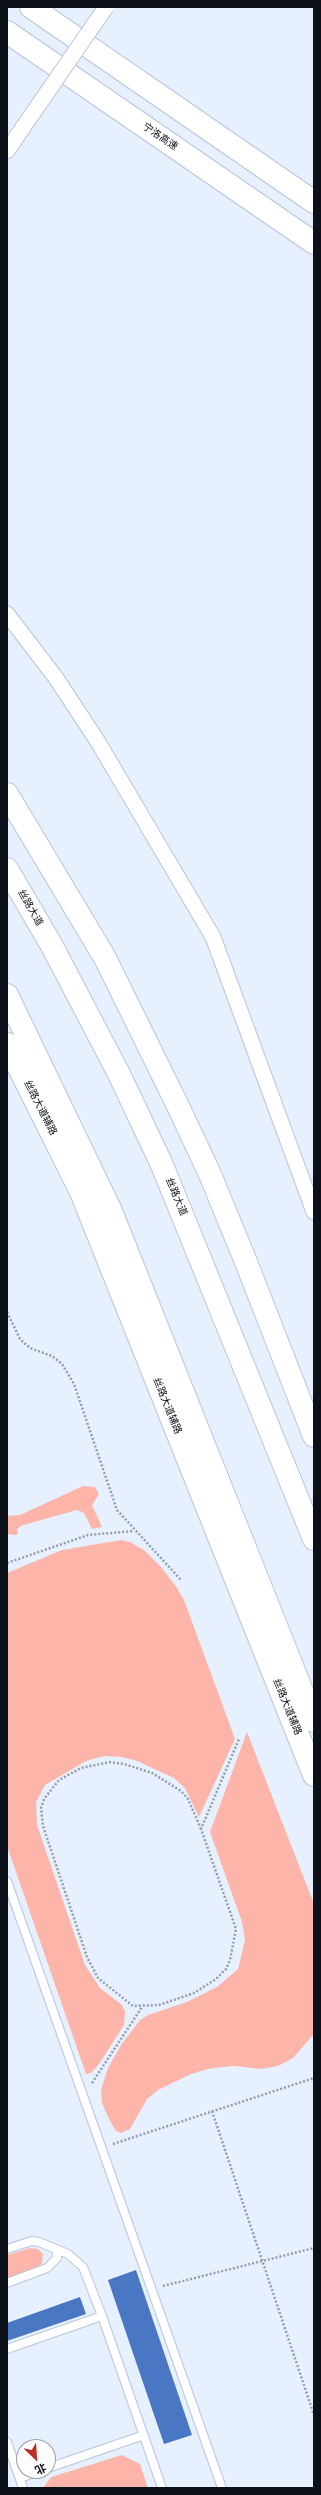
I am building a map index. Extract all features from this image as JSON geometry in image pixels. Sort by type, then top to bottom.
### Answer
[{"type":"main road","points":[[31,7],[314,202]]},
{"type":"main road","name":"宁洛高速","points":[[7,32],[314,242]]},
{"type":"main road","points":[[7,794],[105,958],[176,1102],[209,1172],[314,1436]]},
{"type":"main road","name":"丝路大道","points":[[7,868],[52,946],[118,1074],[162,1165],[314,1539]]},
{"type":"main road","name":"丝路大道辅路","points":[[7,996],[111,1211],[314,1721]]},
{"type":"main road","name":"丝路大道辅路","points":[[7,1044],[87,1206],[314,1775]]},
{"type":"street","points":[[7,150],[106,7]]},
{"type":"street","points":[[7,614],[56,678],[98,742],[213,937],[314,1212]]},
{"type":"lane","points":[[7,1881],[222,2488]]},
{"type":"lane","points":[[7,2249],[32,2241],[48,2245],[57,2251],[68,2254],[83,2267],[102,2316],[162,2488]]},
{"type":"lane","points":[[7,2283],[47,2268],[57,2258],[57,2251]]},
{"type":"lane","points":[[7,2349],[102,2316]]},
{"type":"lane","points":[[56,2465],[144,2435]]},
{"type":"lane","points":[[7,2442],[16,2467]]},
{"type":"path","points":[[7,1312],[20,1339],[30,1348],[52,1356],[62,1364],[74,1384],[117,1510],[135,1531],[155,1549],[182,1580]]},
{"type":"path","points":[[7,1563],[88,1535],[135,1531]]},
{"type":"path","points":[[201,1829],[240,1739]]},
{"type":"path","points":[[110,1762],[124,1764],[152,1773],[176,1787],[188,1799],[201,1829],[236,1929],[230,1960],[216,1979],[194,1993],[159,2005],[142,2007],[133,2006],[126,2002],[98,1978],[87,1957],[42,1826],[41,1808],[44,1799],[59,1780],[81,1768],[110,1762]]},
{"type":"path","points":[[83,2096],[142,2007]]},
{"type":"path","points":[[101,2148],[314,2078]]},
{"type":"path","points":[[212,2111],[314,2415]]},
{"type":"path","points":[[151,2289],[314,2248]]},
{"type":"shaded area","points":[[83,1486],[95,1487],[99,1494],[92,1505],[102,1527],[92,1529],[84,1513],[77,1510],[20,1526],[17,1530],[18,1534],[7,1534],[7,1516],[20,1515]]},
{"type":"shaded area","points":[[121,1540],[130,1542],[144,1550],[162,1568],[184,1600],[235,1739],[199,1817],[185,1788],[174,1778],[137,1761],[122,1757],[104,1756],[86,1761],[45,1785],[36,1802],[37,1825],[85,1965],[100,1988],[122,2005],[125,2012],[124,2025],[99,2064],[91,2073],[86,2074],[7,1846],[7,1573],[62,1550]]},
{"type":"shaded area","points":[[247,1732],[314,1904],[314,2034],[293,2058],[278,2066],[261,2069],[235,2066],[212,2068],[191,2074],[158,2090],[147,2099],[130,2129],[121,2133],[116,2131],[109,2119],[102,2103],[101,2090],[108,2068],[121,2045],[140,2020],[148,2015],[187,2002],[217,1987],[238,1969],[245,1940],[242,1922],[210,1832]]},
{"type":"shaded area","points":[[30,2248],[38,2249],[43,2254],[42,2263],[36,2268],[7,2278],[7,2255]]},
{"type":"shaded area","points":[[122,2455],[140,2464],[148,2488],[43,2488],[50,2479],[56,2479],[56,2475]]},
{"type":"building","points":[[136,2270],[192,2435],[164,2444],[108,2280]]},
{"type":"building","points":[[80,2297],[86,2314],[7,2341],[7,2323]]}]
